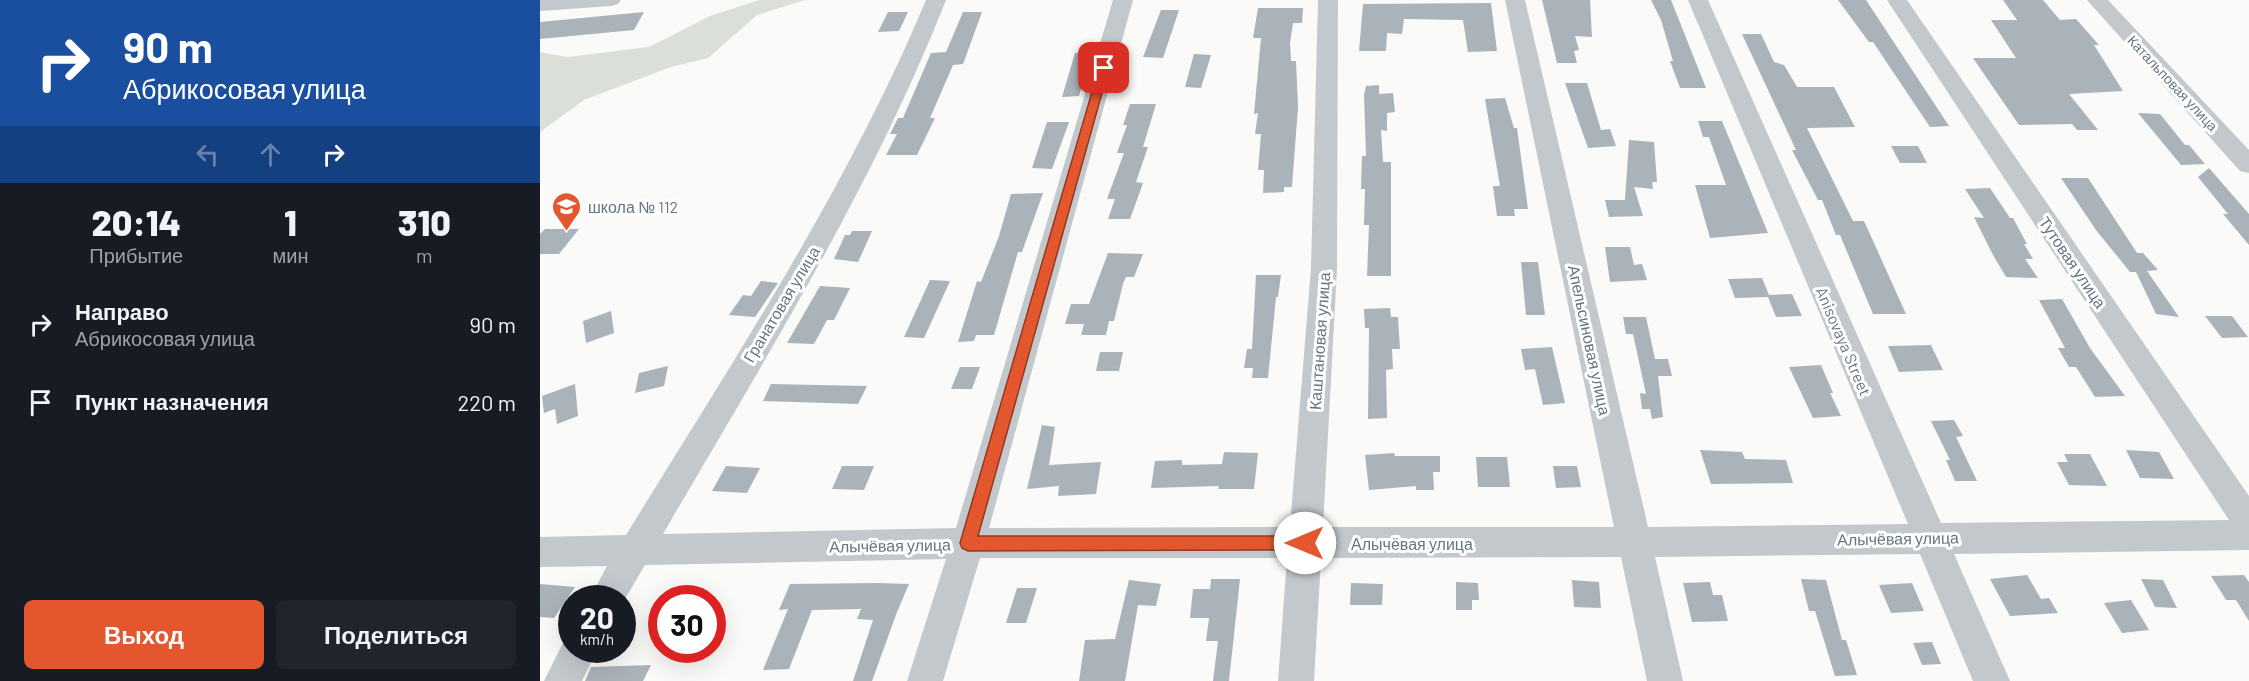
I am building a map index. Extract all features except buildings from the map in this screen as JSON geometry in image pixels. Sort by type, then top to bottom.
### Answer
[{"type":"street","points":[[540,5],[611,0]]},
{"type":"street","name":"Гранатовая улица","points":[[614,585],[832,220],[919,42],[936,0]]},
{"type":"street","points":[[925,681],[968,543],[1124,0]]},
{"type":"street","name":"Каштановая улица","points":[[1296,681],[1324,268],[1328,0]]},
{"type":"street","name":"Апельсиновая улица","points":[[1515,0],[1665,681]]},
{"type":"street","name":"Anisovaya Street","points":[[1698,0],[1992,681]]},
{"type":"street","name":"Тутовая улица","points":[[1897,0],[2249,524]]},
{"type":"street","name":"Катальповая улица","points":[[2097,0],[2249,165]]},
{"type":"street","name":"Алычёвая улица","points":[[540,552],[968,543],[1635,542],[2249,535]]},
{"type":"street","points":[[562,681],[572,663]]},
{"type":"shaded area","points":[[759,0],[805,0],[757,15],[708,58],[671,67],[584,100],[540,132],[540,52],[567,57],[649,47],[710,16]]},
{"type":"place","name":"школа № 112","points":[[567,232]]},
{"type":"route","points":[[1104,68],[968,543],[1305,543]]}]
